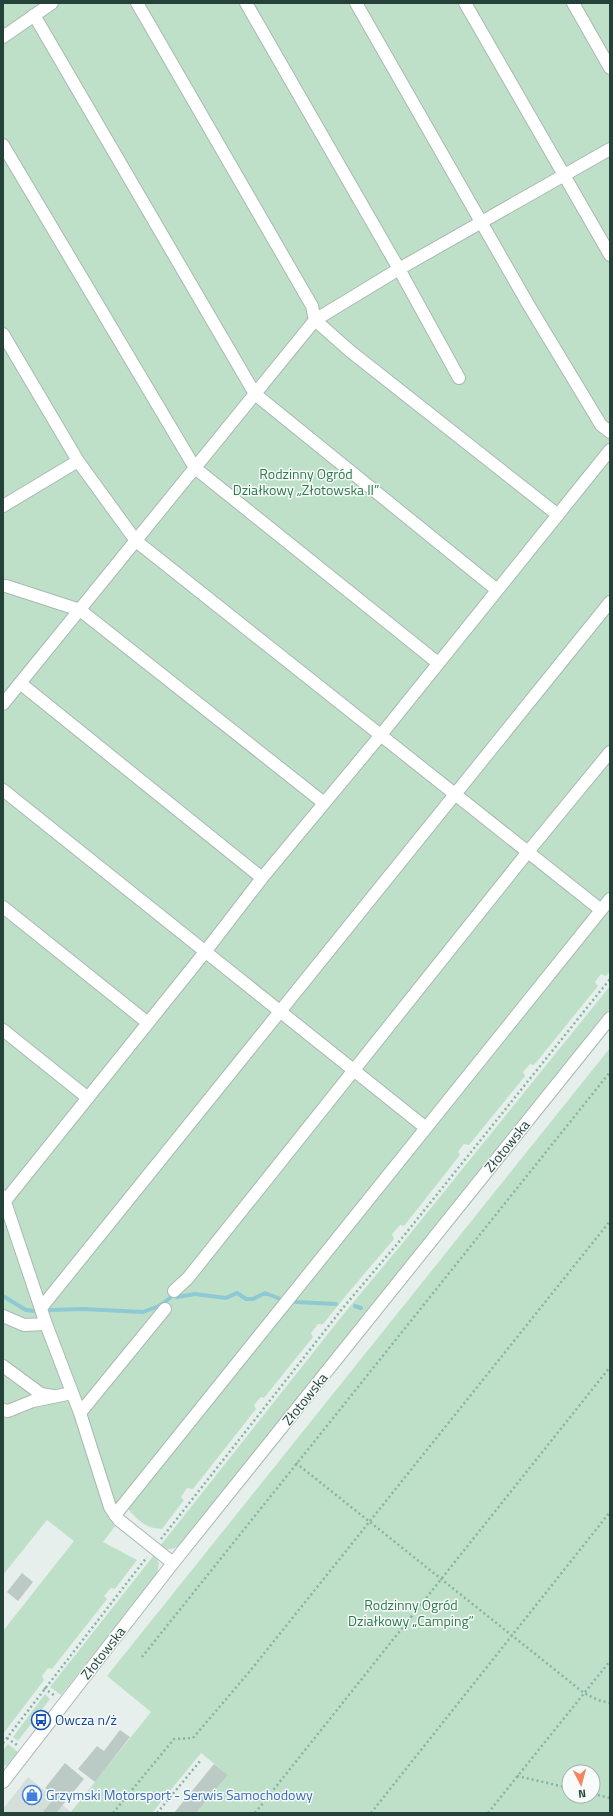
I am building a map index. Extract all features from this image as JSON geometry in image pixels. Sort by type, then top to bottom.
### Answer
[{"type":"street","points":[[3,37],[52,3]]},
{"type":"street","points":[[137,3],[312,306],[315,320],[350,351],[558,515]]},
{"type":"street","points":[[246,3],[399,269],[459,378]]},
{"type":"street","points":[[356,3],[601,426],[610,432]]},
{"type":"street","points":[[465,3],[610,255]]},
{"type":"street","points":[[573,3],[610,68]]},
{"type":"street","points":[[34,15],[255,394],[497,590]]},
{"type":"street","points":[[3,144],[195,468],[438,664]]},
{"type":"street","points":[[3,704],[315,320],[399,269],[610,149]]},
{"type":"street","points":[[3,334],[78,461],[136,541],[455,796],[601,910]]},
{"type":"street","points":[[173,1563],[117,1518],[110,1507],[80,1413],[46,1324],[4,1198],[88,1098],[262,878],[380,736],[610,450]]},
{"type":"street","points":[[3,506],[78,461]]},
{"type":"street","points":[[6,586],[80,610],[324,803]]},
{"type":"street","points":[[41,1308],[610,602]]},
{"type":"street","points":[[20,683],[262,878]]},
{"type":"street","points":[[174,1290],[188,1278],[527,853],[610,752]]},
{"type":"street","points":[[3,790],[426,1128]]},
{"type":"street","points":[[117,1518],[426,1128],[610,899]]},
{"type":"street","points":[[3,907],[148,1023]]},
{"type":"street","name":"Złotowska","points":[[3,1782],[173,1563],[610,1018]]},
{"type":"street","points":[[3,1030],[88,1098]]},
{"type":"street","points":[[80,1413],[165,1309]]},
{"type":"street","points":[[3,1316],[24,1325],[46,1324]]},
{"type":"street","points":[[3,1366],[41,1394],[54,1396]]},
{"type":"street","points":[[3,1410],[8,1411],[33,1401],[72,1393]]},
{"type":"path","points":[[157,1544],[342,1308],[398,1243],[610,979]]},
{"type":"path","points":[[142,1657],[610,1072]]},
{"type":"path","points":[[114,1813],[174,1739],[193,1738],[250,1671],[610,1221]]},
{"type":"path","points":[[255,1813],[610,1367]]},
{"type":"path","points":[[296,1463],[584,1693],[598,1700],[610,1703]]},
{"type":"path","points":[[371,1813],[610,1512]]},
{"type":"path","points":[[3,1743],[150,1552]]},
{"type":"path","points":[[488,1813],[610,1661]]},
{"type":"path","points":[[157,1813],[201,1760]]},
{"type":"path","points":[[517,1776],[561,1786]]},
{"type":"shaded area","name":"Grzymski Motorsport - Serwis Samochodowy","points":[[28,1777],[71,1812],[3,1813],[3,1809]]},
{"type":"green space","name":"Rodzinny Ogród Działkowy „Złotowska II”","points":[[3,3],[610,3],[610,971],[606,976],[601,974],[595,982],[598,986],[534,1065],[530,1064],[523,1072],[525,1076],[469,1145],[464,1144],[458,1152],[460,1155],[404,1226],[400,1225],[392,1234],[394,1239],[323,1324],[318,1324],[311,1333],[313,1337],[264,1398],[261,1397],[254,1405],[256,1409],[193,1489],[187,1488],[181,1497],[184,1500],[162,1529],[151,1527],[143,1523],[128,1509],[103,1542],[137,1560],[115,1589],[111,1588],[104,1596],[107,1599],[52,1669],[48,1668],[42,1676],[44,1680],[3,1734],[3,1631],[74,1541],[47,1520],[3,1575]]},
{"type":"green space","points":[[610,986],[610,1008],[180,1545],[170,1549],[165,1549],[160,1546],[346,1311]]},
{"type":"green space","name":"Rodzinny Ogród Działkowy „Camping”","points":[[610,1048],[610,1813],[196,1813],[228,1775],[201,1753],[152,1813],[70,1813],[151,1712],[107,1676]]},
{"type":"green space","points":[[154,1555],[159,1563],[157,1574],[61,1695],[50,1687]]},
{"type":"green space","points":[[45,1694],[50,1699],[18,1741],[13,1737]]},
{"type":"green space","points":[[8,1744],[18,1752],[8,1764],[3,1767],[3,1750]]},
{"type":"building","points":[[22,1573],[33,1582],[18,1601],[7,1592]]},
{"type":"building","points":[[120,1730],[130,1737],[95,1782],[78,1769],[97,1746],[104,1751]]},
{"type":"building","points":[[65,1763],[84,1779],[56,1813],[42,1813],[56,1796],[45,1788]]},
{"type":"building","points":[[214,1764],[228,1775],[196,1813],[174,1813]]},
{"type":"waterway","points":[[177,1297],[195,1294],[226,1298],[237,1293],[246,1299],[253,1299],[265,1293],[283,1300]]},
{"type":"waterway","points":[[3,1296],[26,1310],[35,1311]]},
{"type":"waterway","points":[[50,1310],[83,1309],[143,1312],[159,1306],[170,1298]]},
{"type":"waterway","points":[[296,1302],[336,1304]]},
{"type":"waterway","points":[[355,1306],[361,1308]]},
{"type":"place","name":"Owcza n/ż","points":[[41,1720]]},
{"type":"place","name":"Grzymski Motorsport - Serwis Samochodowy","points":[[32,1795]]}]
